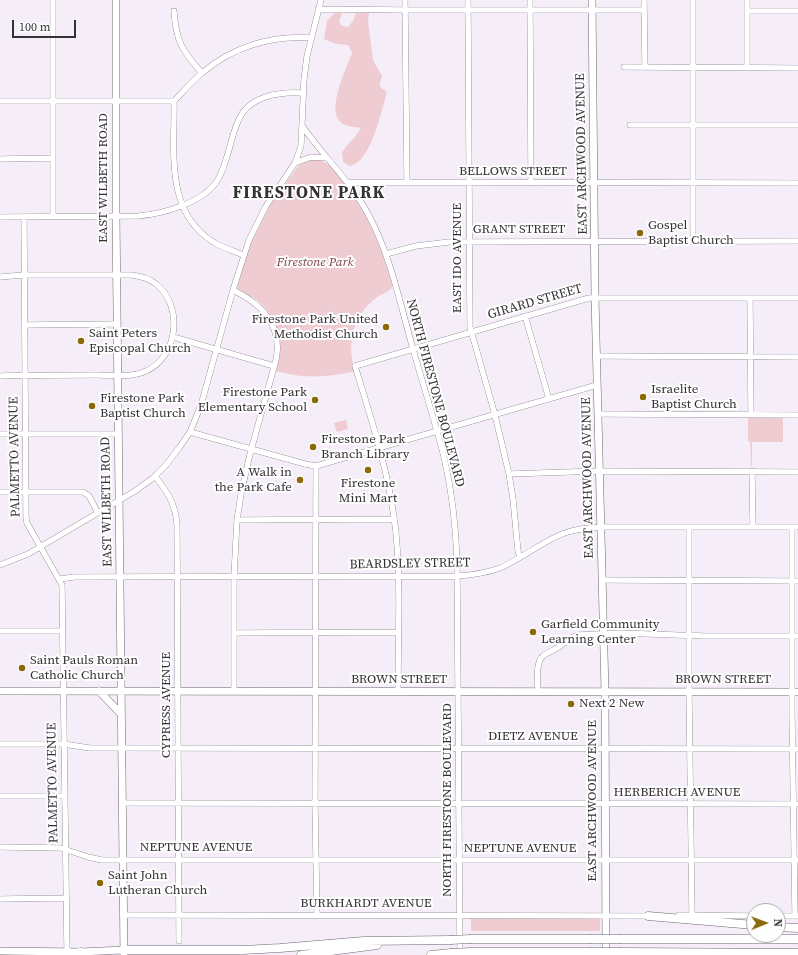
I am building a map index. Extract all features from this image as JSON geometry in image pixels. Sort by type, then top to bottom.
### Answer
[{"type":"highway","points":[[648,916],[746,924]]},
{"type":"highway","points":[[786,927],[798,928]]},
{"type":"highway","points":[[123,953],[156,949],[243,950],[364,941],[471,939],[798,939]]},
{"type":"highway","points":[[301,955],[421,940]]},
{"type":"highway","points":[[68,953],[81,952]]},
{"type":"highway","points":[[431,955],[471,952],[798,953]]},
{"type":"main road","name":"EAST WILBETH ROAD","points":[[116,0],[116,216],[120,501],[123,953]]},
{"type":"main road","name":"EAST ARCHWOOD AVENUE","points":[[592,0],[595,298],[605,692],[606,955]]},
{"type":"main road","name":"BROWN STREET","points":[[0,691],[795,692]]},
{"type":"main road","points":[[99,691],[121,714]]},
{"type":"main road","points":[[0,951],[68,953]]},
{"type":"main road","points":[[81,952],[123,953]]},
{"type":"street","points":[[53,0],[53,216]]},
{"type":"street","points":[[0,565],[23,556],[120,501],[155,476],[174,455],[190,432],[201,405],[243,255],[262,213],[295,163],[301,146],[303,127],[302,93],[307,56],[321,0]]},
{"type":"street","points":[[405,0],[406,182]]},
{"type":"street","name":"EAST IDO AVENUE","points":[[468,0],[470,322],[471,332],[495,415],[509,474],[520,557]]},
{"type":"street","points":[[530,0],[531,183]]},
{"type":"street","points":[[644,0],[645,67]]},
{"type":"street","points":[[693,0],[693,241]]},
{"type":"street","points":[[747,0],[747,68]]},
{"type":"street","points":[[318,9],[530,11],[644,10]]},
{"type":"street","points":[[174,11],[176,30],[182,47],[190,60],[202,73]]},
{"type":"street","points":[[747,11],[798,11]]},
{"type":"street","points":[[0,101],[174,101],[202,73],[225,57],[250,45],[283,38],[311,38]]},
{"type":"street","points":[[624,67],[798,68]]},
{"type":"street","points":[[0,217],[144,216],[163,212],[181,205],[202,196],[216,182],[223,169],[238,123],[244,112],[250,106],[263,98],[280,93],[302,93]]},
{"type":"street","points":[[174,101],[174,173],[176,189],[181,205],[196,227],[206,237],[221,246],[243,255]]},
{"type":"street","points":[[630,125],[798,125]]},
{"type":"street","name":"NORTH FIRESTONE BOULEVARD","points":[[303,127],[326,158],[348,182],[372,222],[386,254],[437,432],[448,476],[453,509],[458,576],[460,955]]},
{"type":"street","points":[[295,163],[311,157],[326,158]]},
{"type":"street","points":[[0,159],[53,158]]},
{"type":"street","name":"BELLOWS STREET","points":[[348,182],[798,183]]},
{"type":"street","name":"PALMETTO AVENUE","points":[[24,217],[23,275],[26,520],[62,585],[63,744],[68,953]]},
{"type":"street","name":"GRANT STREET","points":[[386,254],[430,244],[469,241],[798,241]]},
{"type":"street","points":[[0,277],[23,275],[140,276],[152,281],[160,288],[171,307],[174,323],[173,337],[166,354],[158,364],[140,373],[118,375],[0,376]]},
{"type":"street","points":[[233,290],[258,305],[269,319],[275,332],[277,342],[277,356],[251,449],[237,520],[234,576],[234,691]]},
{"type":"street","name":"GIRARD STREET","points":[[380,448],[355,366],[588,298],[798,298]]},
{"type":"street","points":[[750,299],[751,414]]},
{"type":"street","points":[[525,316],[549,400]]},
{"type":"street","points":[[24,325],[117,324]]},
{"type":"street","points":[[173,337],[274,366]]},
{"type":"street","points":[[597,356],[798,357]]},
{"type":"street","points":[[190,432],[316,466],[597,385]]},
{"type":"street","points":[[598,414],[798,415]]},
{"type":"street","points":[[0,434],[118,434]]},
{"type":"street","points":[[380,448],[389,487],[394,519],[398,576],[398,691]]},
{"type":"street","points":[[316,466],[315,804],[317,915]]},
{"type":"street","points":[[509,474],[599,471],[798,472]]},
{"type":"street","points":[[752,472],[753,527]]},
{"type":"street","name":"CYPRESS AVENUE","points":[[155,476],[169,495],[176,514],[179,941]]},
{"type":"street","points":[[0,492],[82,492],[89,496],[98,513]]},
{"type":"street","points":[[237,520],[394,519]]},
{"type":"street","name":"BEARDSLEY STREET","points":[[60,579],[74,577],[458,576],[488,572],[501,567],[562,534],[585,528],[601,526],[795,527]]},
{"type":"street","points":[[689,527],[689,692],[692,915]]},
{"type":"street","points":[[786,916],[797,916],[795,527]]},
{"type":"street","points":[[602,580],[795,581]]},
{"type":"street","points":[[0,631],[62,631]]},
{"type":"street","points":[[234,633],[397,632]]},
{"type":"street","points":[[538,692],[538,664],[540,659],[545,654],[558,648],[572,636],[603,634],[795,636]]},
{"type":"street","name":"DIETZ AVENUE","points":[[0,744],[63,744],[90,748],[795,749]]},
{"type":"street","points":[[0,796],[64,796]]},
{"type":"street","name":"HERBERICH AVENUE","points":[[122,804],[796,804]]},
{"type":"street","name":"NEPTUNE AVENUE","points":[[0,847],[50,847],[65,849],[96,859],[796,860]]},
{"type":"street","points":[[0,899],[66,898]]},
{"type":"street","name":"BURKHARDT AVENUE","points":[[123,915],[746,916]]},
{"type":"green space","points":[[334,13],[342,13],[339,22],[342,26],[348,27],[353,21],[356,13],[369,13],[368,21],[373,60],[382,76],[380,87],[387,92],[380,119],[368,149],[358,162],[350,166],[343,162],[342,152],[361,128],[348,126],[342,123],[338,119],[336,113],[339,86],[352,53],[348,45],[336,44],[324,39],[327,21]]},
{"type":"green space","name":"Firestone Park","points":[[311,160],[322,161],[332,167],[354,197],[374,233],[393,286],[390,290],[376,298],[368,305],[357,321],[351,351],[355,371],[333,375],[302,376],[276,371],[279,352],[275,324],[271,316],[258,301],[237,288],[249,247],[270,205],[299,165]]},
{"type":"green space","points":[[748,418],[783,418],[783,442],[752,442],[752,466],[750,441],[748,441]]},
{"type":"green space","points":[[346,420],[348,429],[337,432],[334,423]]},
{"type":"green space","points":[[471,917],[600,918],[600,931],[471,931]]},
{"type":"place","name":"Gospel Baptist Church","points":[[640,233]]},
{"type":"place","name":"Firestone Park United Methodist Church","points":[[386,327]]},
{"type":"place","name":"Saint Peters Episcopal Church","points":[[81,341]]},
{"type":"place","name":"Israelite Baptist Church","points":[[643,397]]},
{"type":"place","name":"Firestone Park Elementary School","points":[[315,400]]},
{"type":"place","name":"Firestone Park Baptist Church","points":[[92,406]]},
{"type":"place","name":"Firestone Park Branch Library","points":[[313,447]]},
{"type":"place","name":"Firestone Mini Mart","points":[[368,470]]},
{"type":"place","name":"A Walk in the Park Cafe","points":[[300,480]]},
{"type":"place","name":"Garfield Community Learning Center","points":[[533,632]]},
{"type":"place","name":"Saint Pauls Roman Catholic Church","points":[[22,668]]},
{"type":"place","name":"Next 2 New","points":[[571,704]]},
{"type":"place","name":"Saint John Lutheran Church","points":[[100,883]]},
{"type":"district","name":"FIRESTONE PARK","points":[[309,194]]}]
